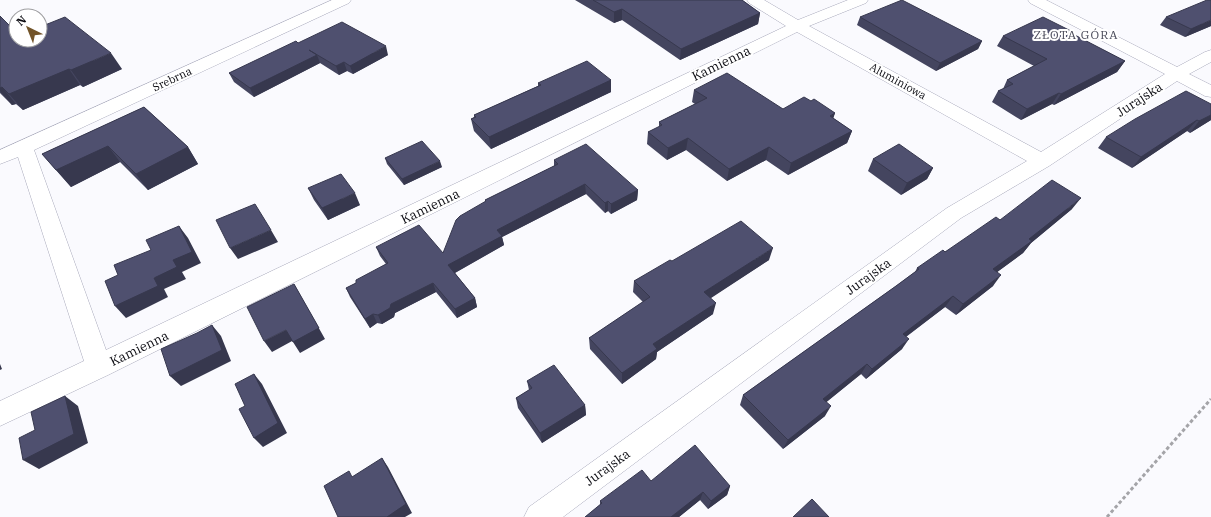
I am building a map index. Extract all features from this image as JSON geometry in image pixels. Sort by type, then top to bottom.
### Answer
[{"type":"street","name":"Srebrna","points":[[0,158],[344,0]]},
{"type":"street","name":"Aluminiowa","points":[[754,0],[797,26],[1042,161]]},
{"type":"street","name":"Kamienna","points":[[0,414],[797,26],[861,0]]},
{"type":"street","points":[[1035,0],[1211,92]]},
{"type":"street","name":"Jurajska","points":[[538,517],[954,213],[1042,161],[1177,74],[1211,55]]},
{"type":"street","points":[[24,147],[99,367]]},
{"type":"path","points":[[1107,517],[1211,399]]},
{"type":"building","points":[[593,0],[742,0],[760,13],[681,49],[622,9],[614,12]]},
{"type":"building","points":[[902,0],[982,41],[940,63],[860,17]]},
{"type":"building","points":[[1207,0],[1211,0],[1211,20],[1191,29],[1166,17]]},
{"type":"building","points":[[0,16],[8,24],[8,48],[48,48],[48,24],[65,17],[111,53],[9,94],[2,87],[0,88]]},
{"type":"building","points":[[1043,17],[1125,61],[1061,94],[1059,93],[1027,109],[998,91],[1013,84],[1007,80],[1047,59],[1003,36]]},
{"type":"building","points":[[342,22],[386,46],[350,66],[344,62],[336,66],[309,50],[317,55],[250,88],[229,73],[296,41],[298,43]]},
{"type":"building","points":[[587,61],[611,80],[489,137],[471,119],[476,117],[474,115],[541,85],[538,83]]},
{"type":"building","points":[[727,73],[783,109],[804,97],[811,101],[814,99],[835,113],[830,116],[852,131],[791,163],[769,147],[729,169],[688,138],[668,148],[648,132],[662,125],[659,122],[707,98],[694,90]]},
{"type":"building","points":[[1186,91],[1211,104],[1211,115],[1199,121],[1197,120],[1141,157],[1106,137],[1135,119]]},
{"type":"building","points":[[144,107],[188,147],[136,174],[108,146],[56,170],[42,154]]},
{"type":"building","points":[[422,141],[440,161],[402,179],[385,158]]},
{"type":"building","points":[[586,144],[638,190],[611,204],[608,201],[605,203],[585,184],[497,230],[502,236],[448,265],[475,298],[455,309],[433,283],[391,304],[390,308],[378,315],[373,314],[365,319],[346,288],[356,283],[356,280],[388,263],[376,247],[419,225],[443,253],[456,220],[460,216],[486,201],[485,200],[558,164],[554,160]]},
{"type":"building","points":[[899,144],[933,168],[907,183],[873,159]]},
{"type":"building","points":[[341,174],[355,193],[322,208],[308,188]]},
{"type":"building","points":[[1052,180],[1081,198],[1029,239],[1032,241],[993,269],[1001,275],[963,304],[953,296],[903,334],[909,339],[872,369],[867,364],[823,399],[831,406],[788,440],[743,395],[919,269],[917,268],[943,250],[945,252],[996,217],[1000,220]]},
{"type":"building","points":[[255,204],[271,230],[230,248],[216,220]]},
{"type":"building","points":[[741,221],[773,248],[704,292],[716,303],[653,344],[657,349],[622,373],[589,338],[650,297],[634,281]]},
{"type":"building","points":[[179,226],[192,252],[173,260],[177,267],[154,278],[158,286],[115,306],[105,281],[118,275],[114,265],[151,250],[146,240]]},
{"type":"building","points":[[294,284],[319,328],[293,342],[286,330],[264,341],[247,307]]},
{"type":"building","points":[[212,325],[222,350],[170,376],[161,349]]},
{"type":"building","points":[[554,365],[585,405],[540,433],[516,398],[532,388],[527,381]]},
{"type":"building","points":[[254,374],[278,423],[254,438],[239,409],[245,406],[235,384]]},
{"type":"building","points":[[65,396],[74,434],[23,460],[19,438],[35,430],[31,412]]},
{"type":"building","points":[[695,445],[730,486],[711,501],[703,492],[671,517],[585,517],[602,503],[600,501],[642,470],[651,481]]},
{"type":"building","points":[[382,458],[406,504],[387,517],[338,517],[324,486],[349,471],[352,477]]},
{"type":"building","points":[[812,499],[829,517],[793,517]]},
{"type":"district","name":"ZŁOTA GÓRA","points":[[1076,35]]}]
